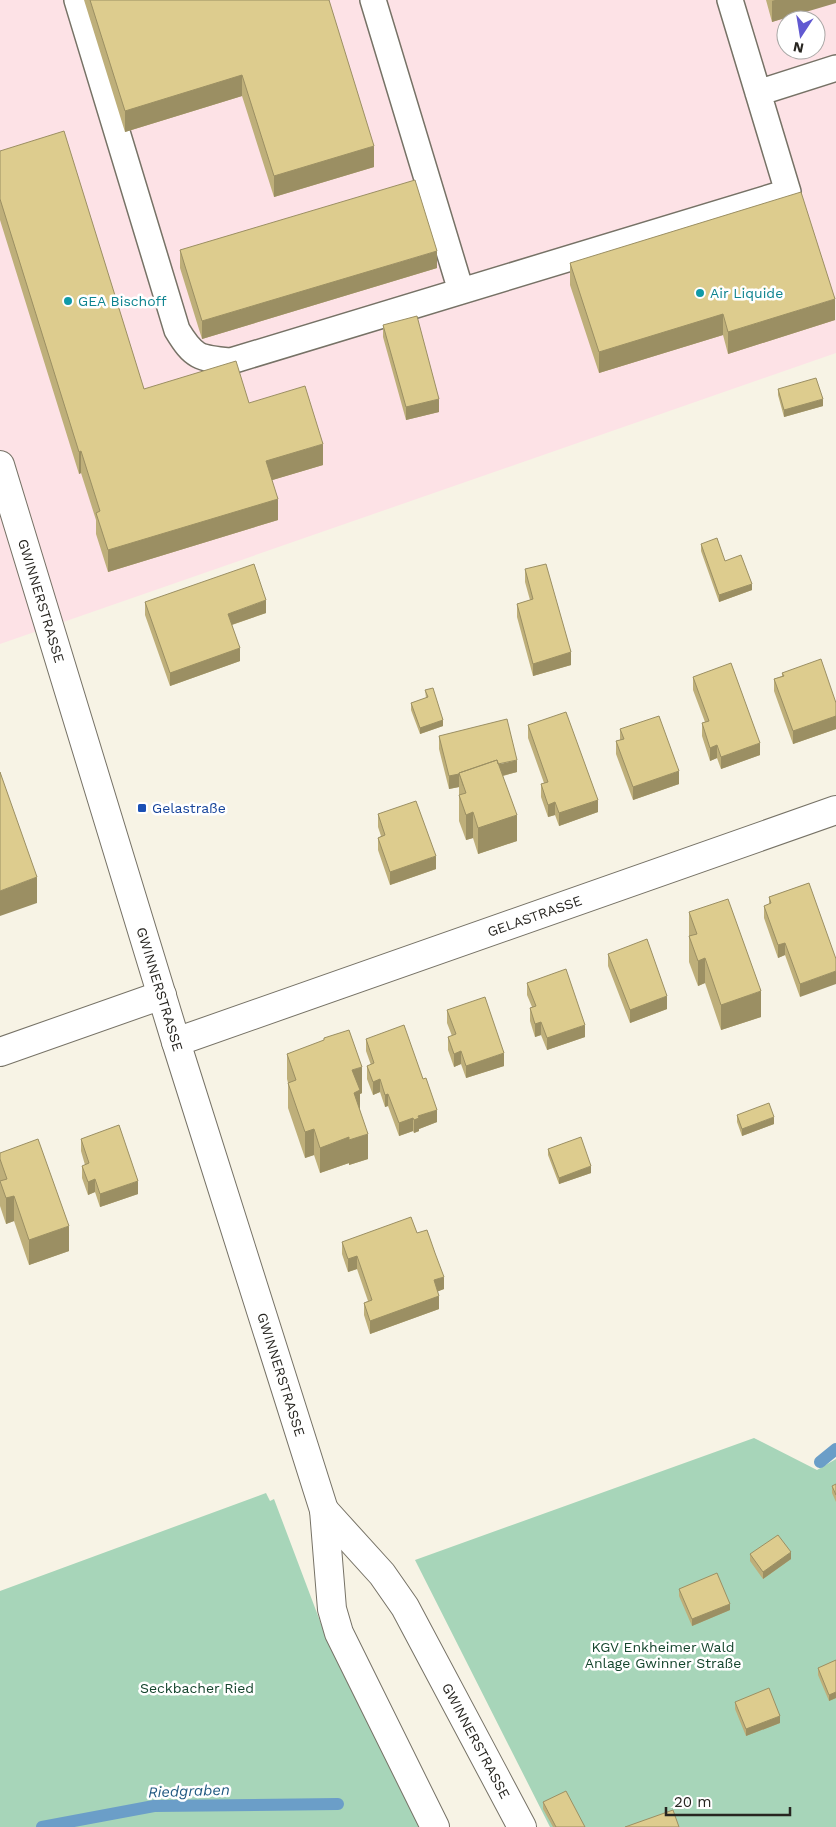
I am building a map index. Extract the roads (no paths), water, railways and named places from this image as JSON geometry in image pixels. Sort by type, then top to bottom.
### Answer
[{"type":"street","name":"GWINNERSTRASSE","points":[[0,465],[176,1042],[324,1510],[332,1609],[339,1633],[435,1827]]},
{"type":"street","name":"GELASTRASSE","points":[[176,1042],[836,810]]},
{"type":"street","points":[[0,1052],[162,995]]},
{"type":"street","name":"GWINNERSTRASSE","points":[[324,1510],[382,1574],[405,1607],[522,1827]]},
{"type":"lane","points":[[77,0],[177,330],[189,349],[205,359],[231,361],[788,192],[730,0]]},
{"type":"lane","points":[[372,0],[461,291]]},
{"type":"lane","points":[[758,93],[836,68]]},
{"type":"waterway","name":"Riedgraben","points":[[820,1462],[836,1449]]},
{"type":"waterway","name":"Riedgraben","points":[[42,1827],[154,1806],[338,1804]]},
{"type":"place","name":"Air Liquide","points":[[700,293]]},
{"type":"place","name":"GEA Bischoff","points":[[68,301]]},
{"type":"place","name":"Gelastraße","points":[[142,808]]},
{"type":"park label","name":"KGV Enkheimer Wald Anlage Gwinner Straße","points":[[663,1655]]},
{"type":"park label","name":"Seckbacher Ried","points":[[197,1688]]}]
